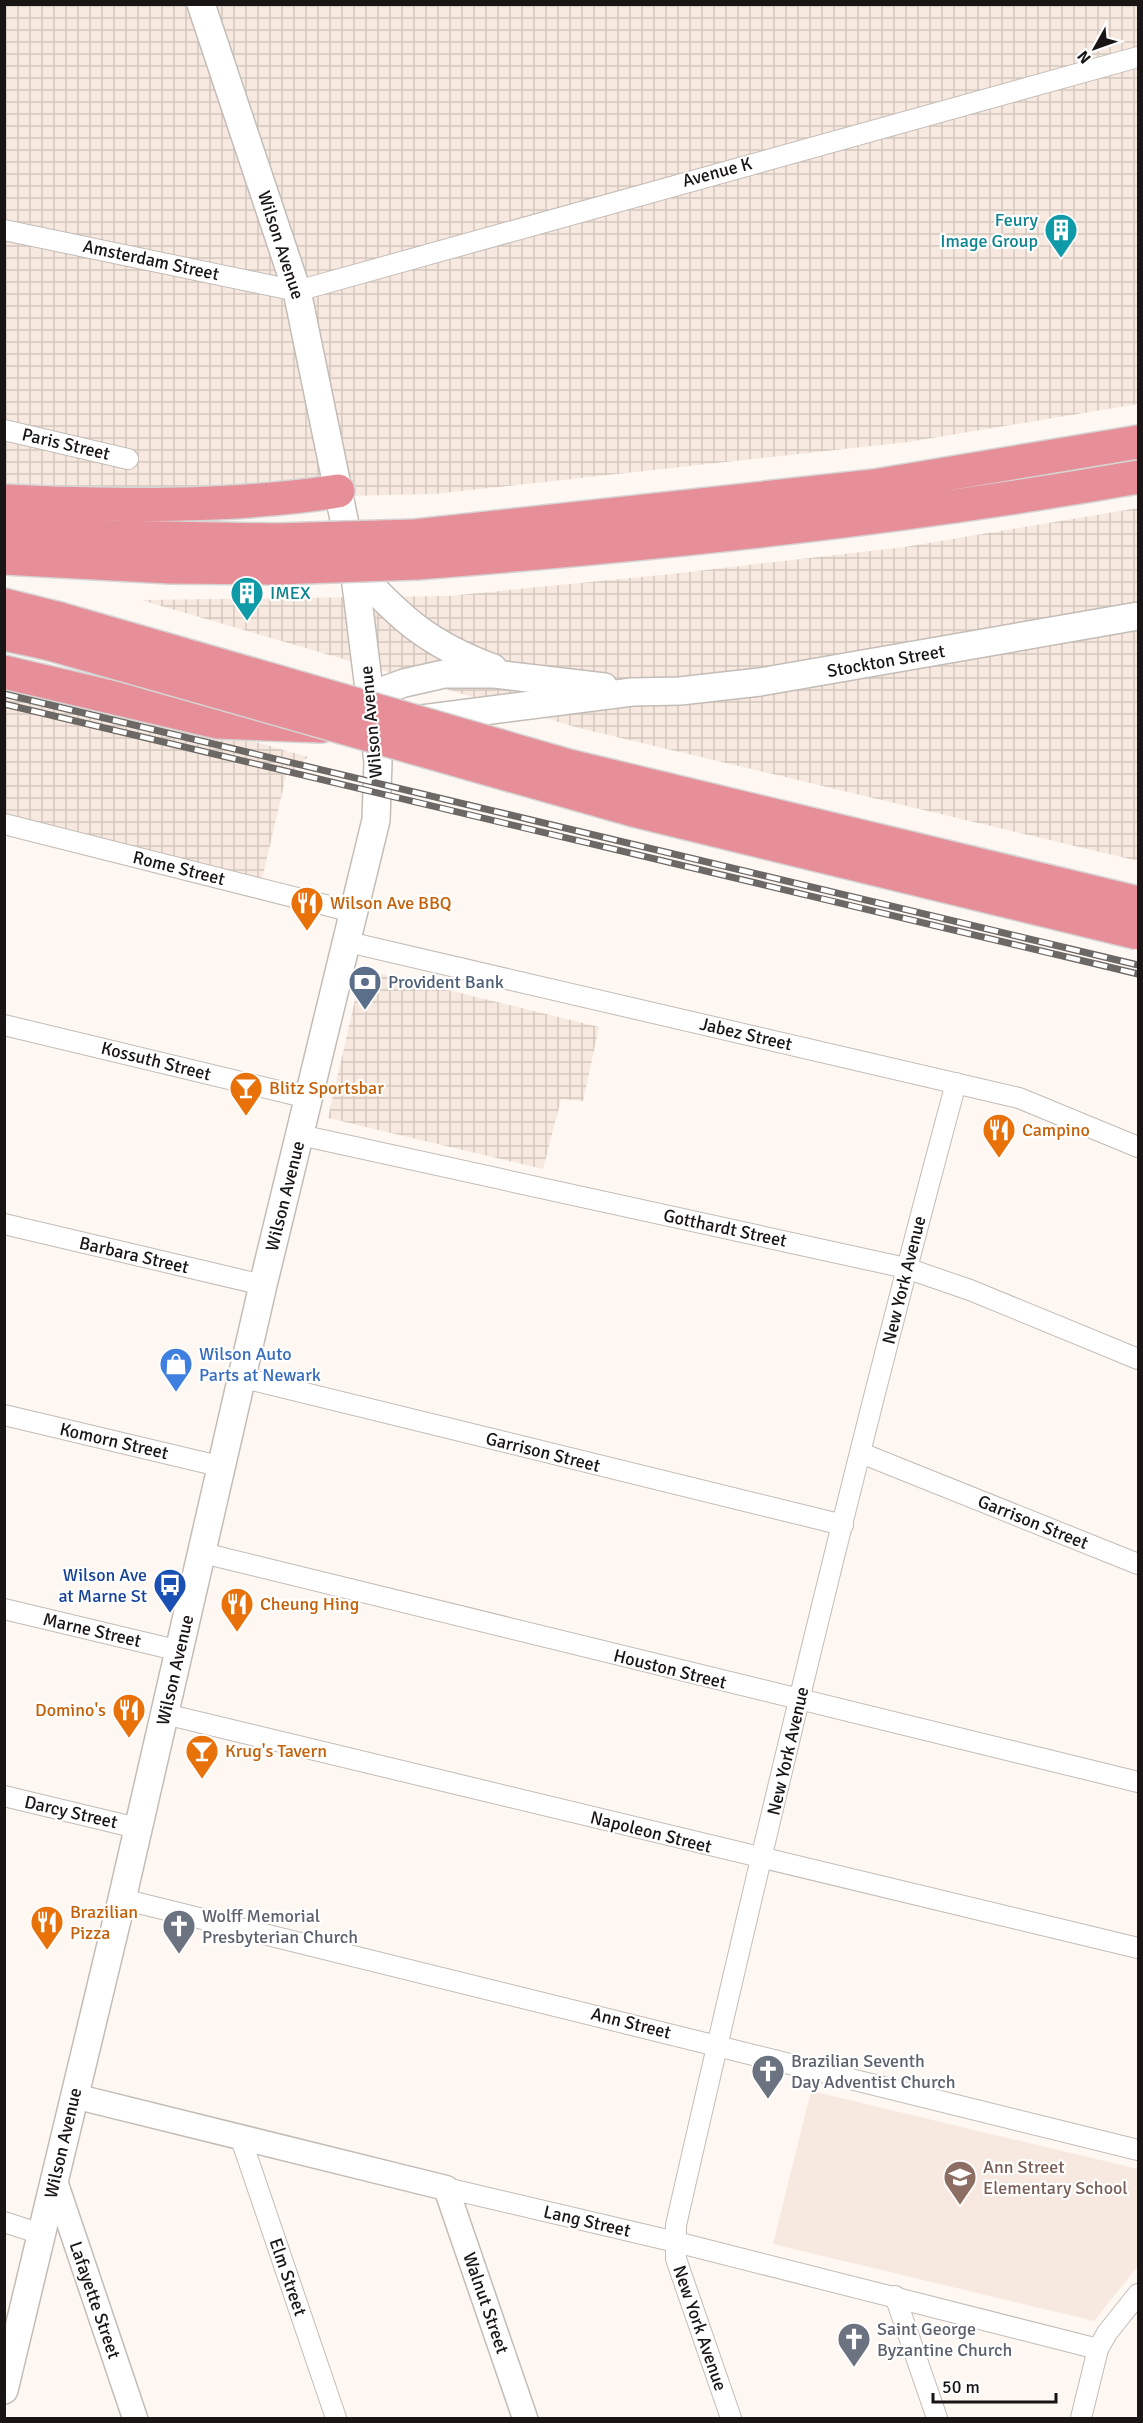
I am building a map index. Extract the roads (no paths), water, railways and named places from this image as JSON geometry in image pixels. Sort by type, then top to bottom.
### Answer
[{"type":"highway","points":[[416,549],[874,486],[1138,442]]},
{"type":"highway","points":[[4,558],[170,567],[277,554],[416,549],[619,548],[952,507],[1138,477]]},
{"type":"highway","points":[[4,501],[185,503],[280,498],[338,491]]},
{"type":"highway","points":[[4,531],[135,538],[277,554]]},
{"type":"highway","points":[[4,604],[55,632],[633,810],[1138,933]]},
{"type":"highway","points":[[4,634],[55,632],[569,766],[1138,903]]},
{"type":"highway","points":[[4,672],[217,722],[300,727],[372,710]]},
{"type":"main road","name":"Wilson Avenue","points":[[4,2390],[122,1899],[244,1378],[263,1285],[376,820],[378,762],[354,568],[297,291],[201,4]]},
{"type":"main road","points":[[354,568],[396,613],[416,629],[454,654],[516,677]]},
{"type":"main road","name":"Stockton Street","points":[[372,710],[632,692],[680,691],[760,682],[1138,616]]},
{"type":"main road","name":"Stockton Street","points":[[372,710],[404,683],[444,674],[577,682],[632,692]]},
{"type":"street","name":"Avenue K","points":[[297,291],[1138,57]]},
{"type":"street","name":"Amsterdam Street","points":[[4,230],[297,291]]},
{"type":"street","name":"Paris Street","points":[[4,430],[128,459]]},
{"type":"street","name":"Rome Street","points":[[4,824],[353,912]]},
{"type":"street","name":"Jabez Street","points":[[348,942],[1019,1098],[1138,1147]]},
{"type":"street","name":"Kossuth Street","points":[[4,1025],[308,1098]]},
{"type":"street","name":"New York Avenue","points":[[731,2418],[676,2259],[676,2225],[799,1701],[906,1268],[956,1083]]},
{"type":"street","name":"Gotthardt Street","points":[[300,1135],[906,1268],[970,1290],[1138,1359]]},
{"type":"street","name":"Barbara Street","points":[[4,1224],[263,1285]]},
{"type":"street","name":"Garrison Street","points":[[244,1378],[843,1525]]},
{"type":"street","name":"Komorn Street","points":[[4,1415],[223,1467]]},
{"type":"street","name":"Garrison Street","points":[[861,1453],[1138,1564]]},
{"type":"street","name":"Houston Street","points":[[203,1553],[799,1701],[1138,1782]]},
{"type":"street","name":"Marne Street","points":[[4,1609],[180,1651]]},
{"type":"street","name":"Napoleon Street","points":[[165,1714],[1138,1948]]},
{"type":"street","name":"Darcy Street","points":[[4,1796],[137,1828]]},
{"type":"street","name":"Ann Street","points":[[122,1899],[717,2044],[1138,2150]]},
{"type":"street","name":"Lang Street","points":[[74,2096],[895,2296],[1098,2349]]},
{"type":"street","name":"Elm Street","points":[[240,2136],[336,2418]]},
{"type":"street","name":"Lafayette Street","points":[[55,2181],[135,2418]]},
{"type":"street","name":"Walnut Street","points":[[446,2188],[525,2418]]},
{"type":"street","points":[[4,2222],[41,2234]]},
{"type":"street","points":[[1082,2418],[1098,2349],[1107,2333],[1138,2294]]},
{"type":"street","points":[[895,2296],[937,2418]]},
{"type":"railway","points":[[4,694],[1138,965]]},
{"type":"railway","points":[[4,704],[1138,974]]},
{"type":"place","name":"Feury Image Group","points":[[1061,259]]},
{"type":"place","name":"IMEX","points":[[247,622]]},
{"type":"place","name":"Wilson Ave BBQ","points":[[307,932]]},
{"type":"place","name":"Provident Bank","points":[[365,1011]]},
{"type":"place","name":"Blitz Sportsbar","points":[[246,1117]]},
{"type":"place","name":"Campino","points":[[999,1159]]},
{"type":"place","name":"Wilson Auto Parts at Newark","points":[[176,1393]]},
{"type":"place","name":"Wilson Ave at Marne St","points":[[170,1614]]},
{"type":"place","name":"Cheung Hing","points":[[237,1633]]},
{"type":"place","name":"Domino's","points":[[129,1739]]},
{"type":"place","name":"Krug's Tavern","points":[[202,1780]]},
{"type":"place","name":"Brazilian Pizza","points":[[47,1951]]},
{"type":"place","name":"Wolff Memorial Presbyterian Church","points":[[179,1955]]},
{"type":"place","name":"Brazilian Seventh Day Adventist Church","points":[[768,2100]]},
{"type":"place","name":"Ann Street Elementary School","points":[[960,2206]]},
{"type":"place","name":"Saint George Byzantine Church","points":[[854,2368]]}]
